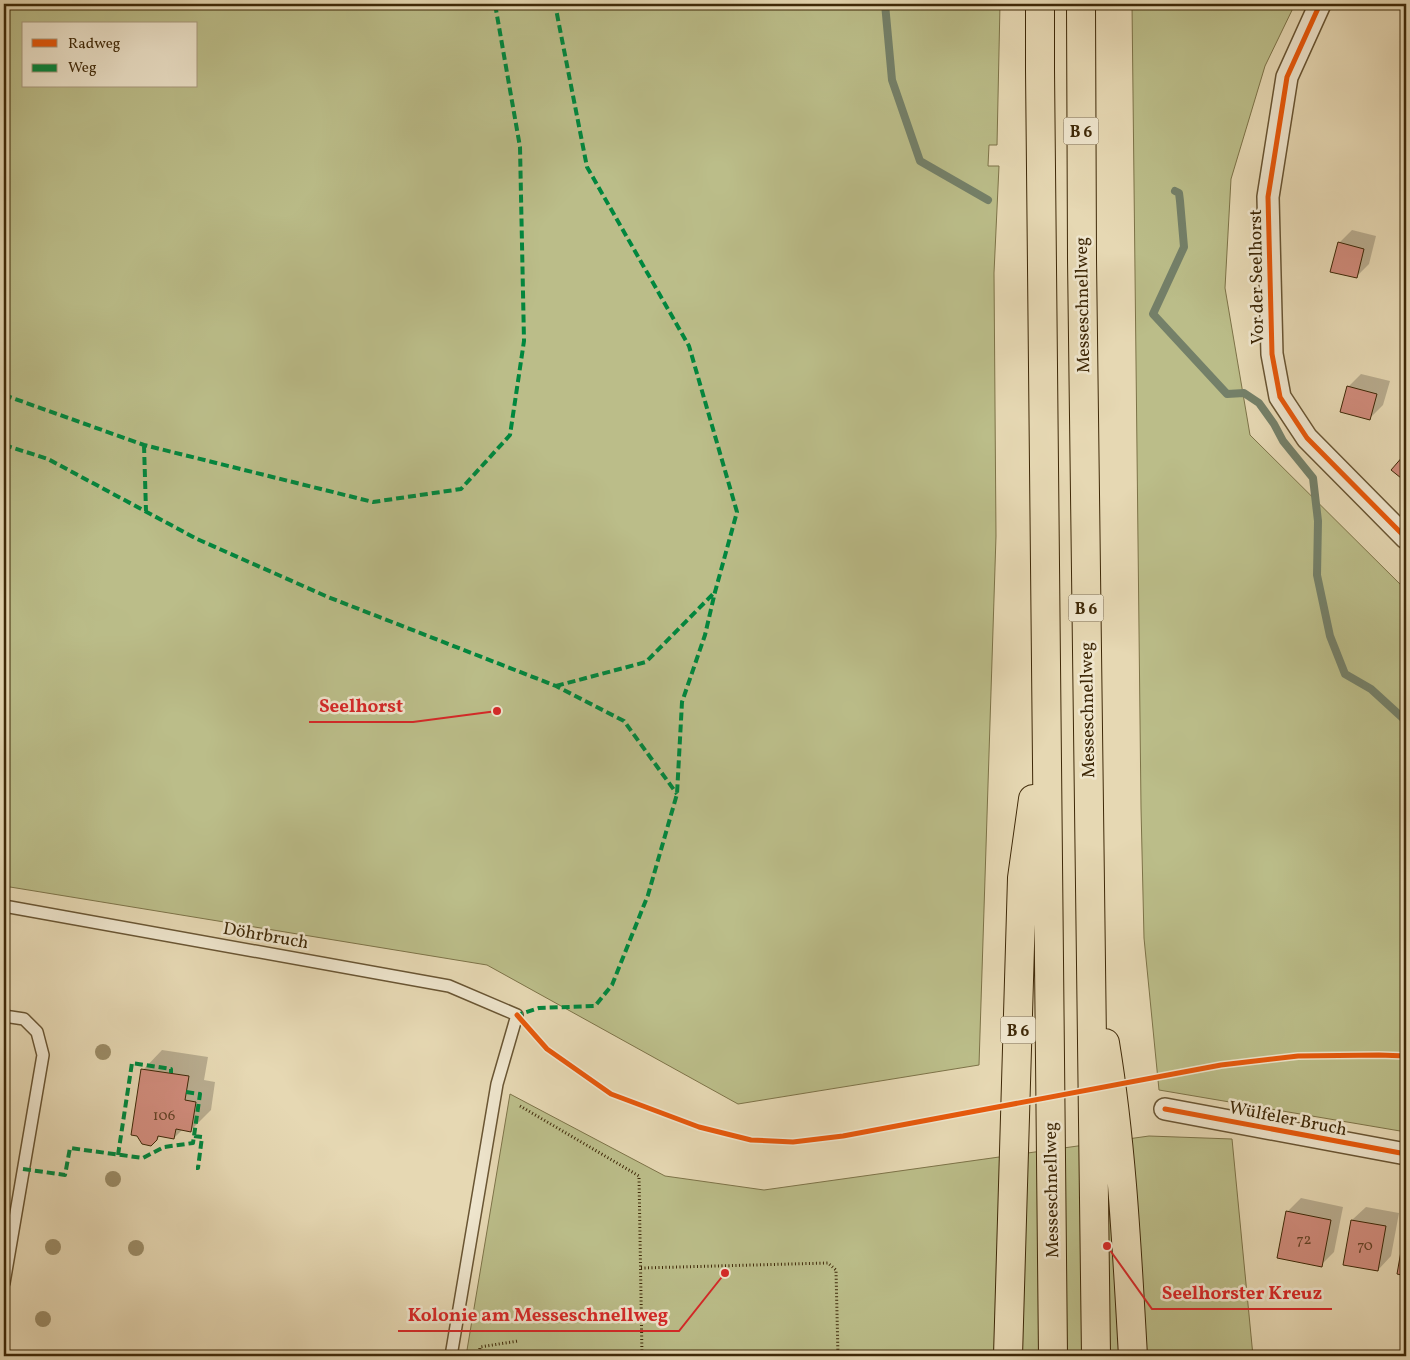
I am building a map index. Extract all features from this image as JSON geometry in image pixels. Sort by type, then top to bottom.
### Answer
[{"type":"highway","name":"Messeschnellweg","points":[[1040,4],[1053,1356]]},
{"type":"highway","name":"Messeschnellweg","points":[[1081,4],[1082,259],[1096,1356]]},
{"type":"highway","name":"B 6","points":[[1008,1356],[1022,878],[1046,705]]},
{"type":"highway","name":"B 6","points":[[1090,958],[1113,1090],[1129,1274],[1133,1356]]},
{"type":"street","name":"Vor der Seelhorst","points":[[1320,4],[1287,76],[1268,197],[1272,354],[1280,397],[1307,438],[1406,538]]},
{"type":"street","name":"Wülfeler Bruch","points":[[1165,1109],[1406,1154]]},
{"type":"lane","name":"Döhrbruch","points":[[4,906],[448,986],[517,1016],[497,1084],[451,1356]]},
{"type":"lane","points":[[4,1016],[24,1019],[37,1032],[43,1056],[4,1282]]},
{"type":"path","points":[[520,1106],[638,1176],[642,1356]]},
{"type":"path","points":[[641,1268],[828,1263],[836,1270],[838,1356]]},
{"type":"path","points":[[479,1356],[480,1347],[518,1340]]},
{"type":"green space","points":[[4,4],[1000,4],[997,145],[989,145],[988,166],[999,166],[994,273],[996,536],[979,1065],[738,1104],[487,965],[4,886]]},
{"type":"green space","points":[[1132,4],[1295,4],[1265,66],[1231,179],[1225,288],[1250,435],[1406,590],[1406,1132],[1159,1090],[1144,938]]},
{"type":"green space","points":[[510,1094],[665,1176],[764,1190],[1149,1136],[1232,1139],[1253,1356],[466,1356]]},
{"type":"building","points":[[1338,242],[1364,249],[1357,278],[1330,272]]},
{"type":"building","points":[[1347,386],[1377,394],[1370,420],[1340,412]]},
{"type":"building","points":[[1404,455],[1406,457],[1406,482],[1391,470]]},
{"type":"building","points":[[141,1069],[189,1076],[185,1100],[196,1102],[191,1132],[176,1129],[174,1139],[158,1136],[151,1146],[142,1144],[137,1136],[131,1135]]},
{"type":"building","points":[[1286,1211],[1331,1220],[1322,1267],[1277,1258]]},
{"type":"building","points":[[1351,1220],[1386,1226],[1378,1271],[1343,1265]]},
{"type":"building","points":[[1404,1234],[1406,1235],[1406,1276],[1397,1274]]},
{"type":"waterway","points":[[885,4],[892,80],[920,161],[988,200]]},
{"type":"waterway","points":[[1175,191],[1179,193],[1184,247],[1153,314],[1227,394],[1244,393],[1259,403],[1283,441],[1313,478],[1318,521],[1317,575],[1330,636],[1345,674],[1371,689],[1406,721]]},
{"type":"marked path","points":[[4,395],[144,445],[373,502],[461,489],[510,435],[524,341],[520,147],[495,4]]},
{"type":"marked path","points":[[518,1017],[517,1015],[539,1008],[595,1006],[612,985],[648,895],[677,794],[682,702],[705,635],[737,512],[689,346],[587,167],[555,4]]},
{"type":"marked path","points":[[4,445],[48,459],[197,539],[328,597],[556,686],[624,721],[677,794]]},
{"type":"marked path","points":[[144,445],[146,511]]},
{"type":"marked path","points":[[556,686],[646,662],[715,592]]},
{"type":"marked path","points":[[118,1155],[132,1063],[171,1069],[171,1073]]},
{"type":"marked path","points":[[23,1169],[65,1175],[70,1148],[143,1158],[164,1147],[193,1143],[200,1094],[186,1092]]},
{"type":"marked path","points":[[194,1136],[202,1137],[198,1168],[196,1168]]},
{"type":"cycle path","points":[[1320,4],[1287,77],[1268,197],[1272,354],[1280,397],[1307,438],[1406,538]]},
{"type":"cycle path","points":[[517,1015],[547,1049],[611,1094],[699,1127],[751,1140],[793,1142],[843,1136],[1221,1065],[1298,1056],[1406,1056]]},
{"type":"cycle path","points":[[1165,1109],[1406,1154]]},
{"type":"place","name":"Seelhorst","points":[[497,711]]},
{"type":"place","name":"Seelhorster Kreuz","points":[[1107,1246]]},
{"type":"place","name":"Kolonie am Messeschnellweg","points":[[725,1273]]}]
